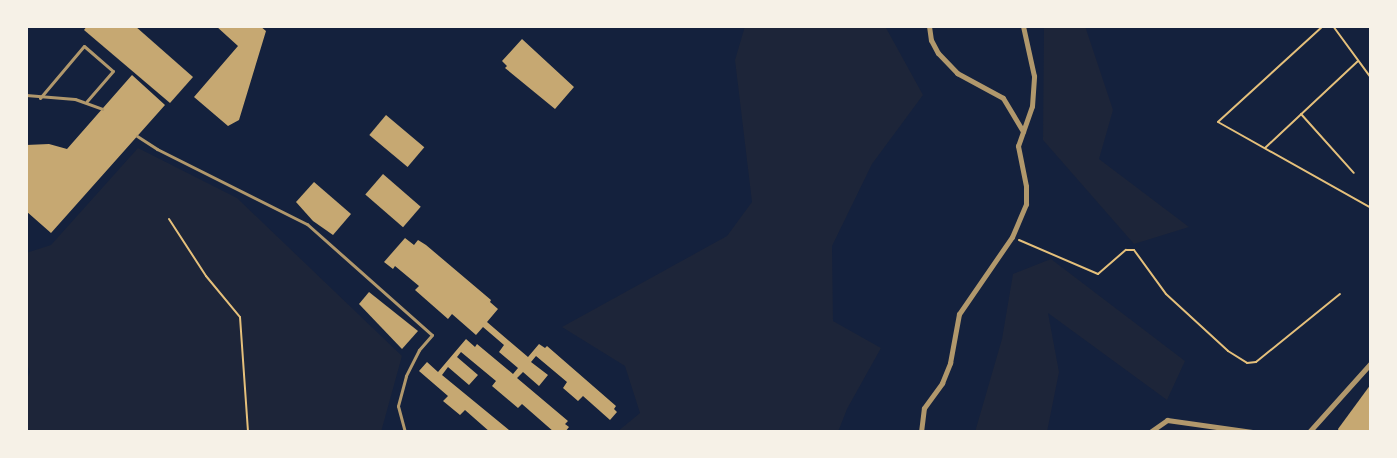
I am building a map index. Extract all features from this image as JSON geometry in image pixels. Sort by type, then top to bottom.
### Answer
[{"type":"street","points":[[928,26],[931,40],[938,53],[957,73],[1003,98],[1023,131]]},
{"type":"street","points":[[921,432],[924,408],[942,383],[950,363],[959,314],[1012,237],[1026,204],[1026,186],[1018,146],[1032,106],[1034,76],[1023,26]]},
{"type":"street","points":[[1309,432],[1371,363]]},
{"type":"street","points":[[1150,432],[1167,420],[1252,432]]},
{"type":"lane","points":[[40,98],[84,46],[113,71],[87,101]]},
{"type":"lane","points":[[26,96],[87,101],[102,109]]},
{"type":"lane","points":[[138,136],[157,150],[307,224],[432,335],[419,350],[406,376],[398,406],[405,432]]},
{"type":"path","points":[[1323,26],[1218,122],[1371,208]]},
{"type":"path","points":[[1334,26],[1371,78]]},
{"type":"path","points":[[1265,148],[1358,61]]},
{"type":"path","points":[[1301,114],[1354,172]]},
{"type":"path","points":[[169,219],[206,276],[240,317],[248,432]]},
{"type":"path","points":[[1012,237],[1098,274],[1126,250],[1134,250],[1166,294],[1228,351],[1247,363],[1256,362],[1340,294]]},
{"type":"shaded area","points":[[745,26],[885,26],[923,95],[872,164],[832,246],[833,321],[881,348],[847,409],[838,432],[617,432],[640,413],[625,366],[562,327],[727,236],[752,202],[735,60]]},
{"type":"shaded area","points":[[1044,26],[1085,26],[1113,110],[1099,159],[1189,227],[1134,244],[1043,140]]},
{"type":"shaded area","points":[[138,148],[237,198],[402,356],[381,432],[26,432],[26,381],[30,372],[26,361],[26,253],[51,245]]},
{"type":"shaded area","points":[[1051,259],[1185,361],[1167,400],[1048,313],[1059,372],[1047,432],[975,432],[1002,339],[1013,274]]},
{"type":"building","points":[[87,26],[135,26],[193,77],[170,103],[84,30]]},
{"type":"building","points":[[216,26],[260,26],[266,31],[239,120],[228,126],[194,97],[238,46]]},
{"type":"building","points":[[522,39],[574,87],[555,109],[505,68],[507,66],[502,61]]},
{"type":"building","points":[[132,75],[165,105],[51,233],[26,211],[26,145],[49,144],[67,149]]},
{"type":"building","points":[[386,115],[424,147],[408,167],[369,135]]},
{"type":"building","points":[[383,174],[421,207],[403,227],[365,194]]},
{"type":"building","points":[[314,182],[351,214],[333,235],[313,221],[296,202]]},
{"type":"building","points":[[405,238],[414,245],[418,240],[426,245],[491,300],[490,302],[498,309],[487,322],[528,357],[539,344],[545,348],[547,346],[616,406],[614,409],[617,412],[610,420],[583,396],[578,401],[563,388],[567,382],[536,356],[531,362],[548,375],[539,386],[523,372],[517,378],[568,421],[565,424],[569,427],[565,432],[554,432],[522,404],[518,408],[492,386],[496,381],[461,352],[457,357],[478,375],[469,385],[448,367],[442,375],[509,430],[490,432],[465,410],[460,415],[443,401],[448,396],[419,371],[427,362],[438,372],[466,339],[475,347],[477,344],[513,374],[518,368],[499,352],[504,345],[483,327],[476,335],[452,314],[448,319],[415,290],[419,286],[395,266],[393,269],[384,262]]},
{"type":"building","points":[[369,292],[418,331],[402,349],[359,304]]},
{"type":"building","points":[[1371,384],[1371,432],[1339,432],[1338,429]]}]
